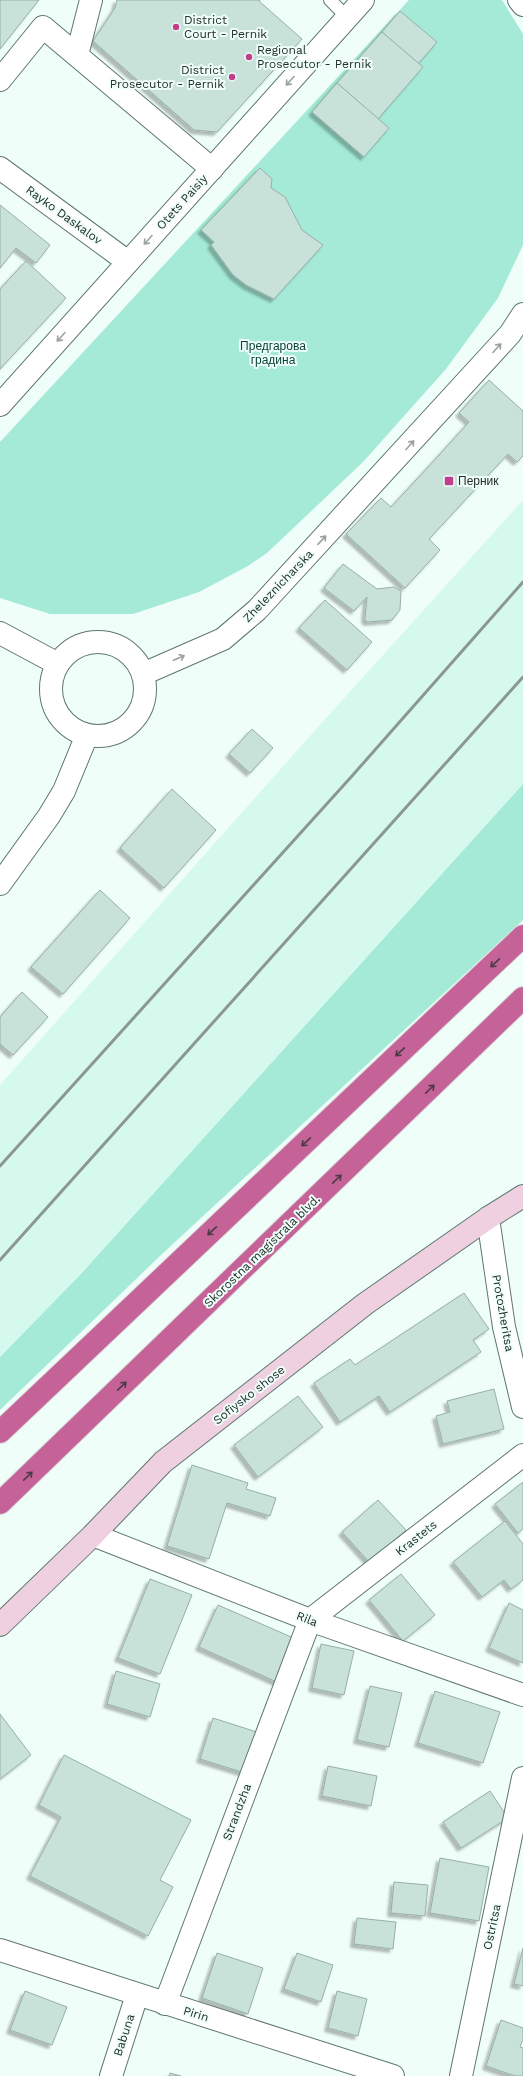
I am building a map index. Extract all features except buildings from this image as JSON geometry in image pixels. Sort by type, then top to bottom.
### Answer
[{"type":"highway","points":[[0,1432],[523,936]]},
{"type":"highway","name":"Skorostna magistrala blvd.","points":[[0,1503],[523,998]]},
{"type":"main road","name":"Sofiysko shose","points":[[0,1625],[93,1535],[164,1462],[366,1304],[488,1218],[523,1196]]},
{"type":"street","points":[[77,55],[91,0]]},
{"type":"street","name":"Otets Paisiy","points":[[0,405],[364,0]]},
{"type":"street","points":[[519,0],[523,5]]},
{"type":"street","points":[[0,80],[43,27],[212,168]]},
{"type":"street","name":"Rayko Daskalov","points":[[0,168],[128,262]]},
{"type":"street","name":"Zheleznicharska","points":[[143,674],[223,639],[257,610],[510,334],[523,314]]},
{"type":"street","points":[[0,633],[58,664]]},
{"type":"street","points":[[90,643],[104,643],[116,646],[128,653],[137,662],[143,674],[146,686],[144,699],[140,710],[133,721],[123,729],[112,734],[100,736],[87,735],[67,725],[54,707],[51,685],[58,664],[67,654],[78,647],[90,643]]},
{"type":"street","points":[[0,884],[49,816],[64,791],[87,735]]},
{"type":"street","name":"Protozheritsa","points":[[488,1218],[504,1327],[523,1407]]},
{"type":"street","name":"Krastets","points":[[310,1620],[523,1456]]},
{"type":"street","name":"Rila","points":[[93,1535],[310,1620],[523,1695]]},
{"type":"street","name":"Strandzha","points":[[165,2004],[310,1620]]},
{"type":"street","name":"Ostritsa","points":[[461,2076],[523,1778]]},
{"type":"street","name":"Pirin","points":[[0,1950],[393,2076]]},
{"type":"street","name":"Babuna","points":[[111,2076],[137,1995]]},
{"type":"lane","points":[[330,0],[348,17]]},
{"type":"shaded area","points":[[523,500],[523,784],[80,1275],[0,1357],[0,1085],[318,727]]},
{"type":"green space","name":"Предгарова градина","points":[[409,0],[502,0],[523,34],[523,245],[498,298],[446,369],[363,462],[267,553],[248,566],[199,592],[133,614],[50,614],[0,598],[0,442]]},
{"type":"green space","points":[[523,784],[523,920],[161,1255],[0,1410],[0,1357],[80,1275]]},
{"type":"railway","points":[[0,1166],[352,776],[523,582]]},
{"type":"railway","points":[[0,1260],[523,677]]},
{"type":"place","name":"District Court - Pernik","points":[[176,27]]},
{"type":"place","name":"Regional Prosecutor - Pernik","points":[[249,57]]},
{"type":"place","name":"District Prosecutor - Pernik","points":[[232,77]]},
{"type":"place","name":"Перник","points":[[449,481]]}]
